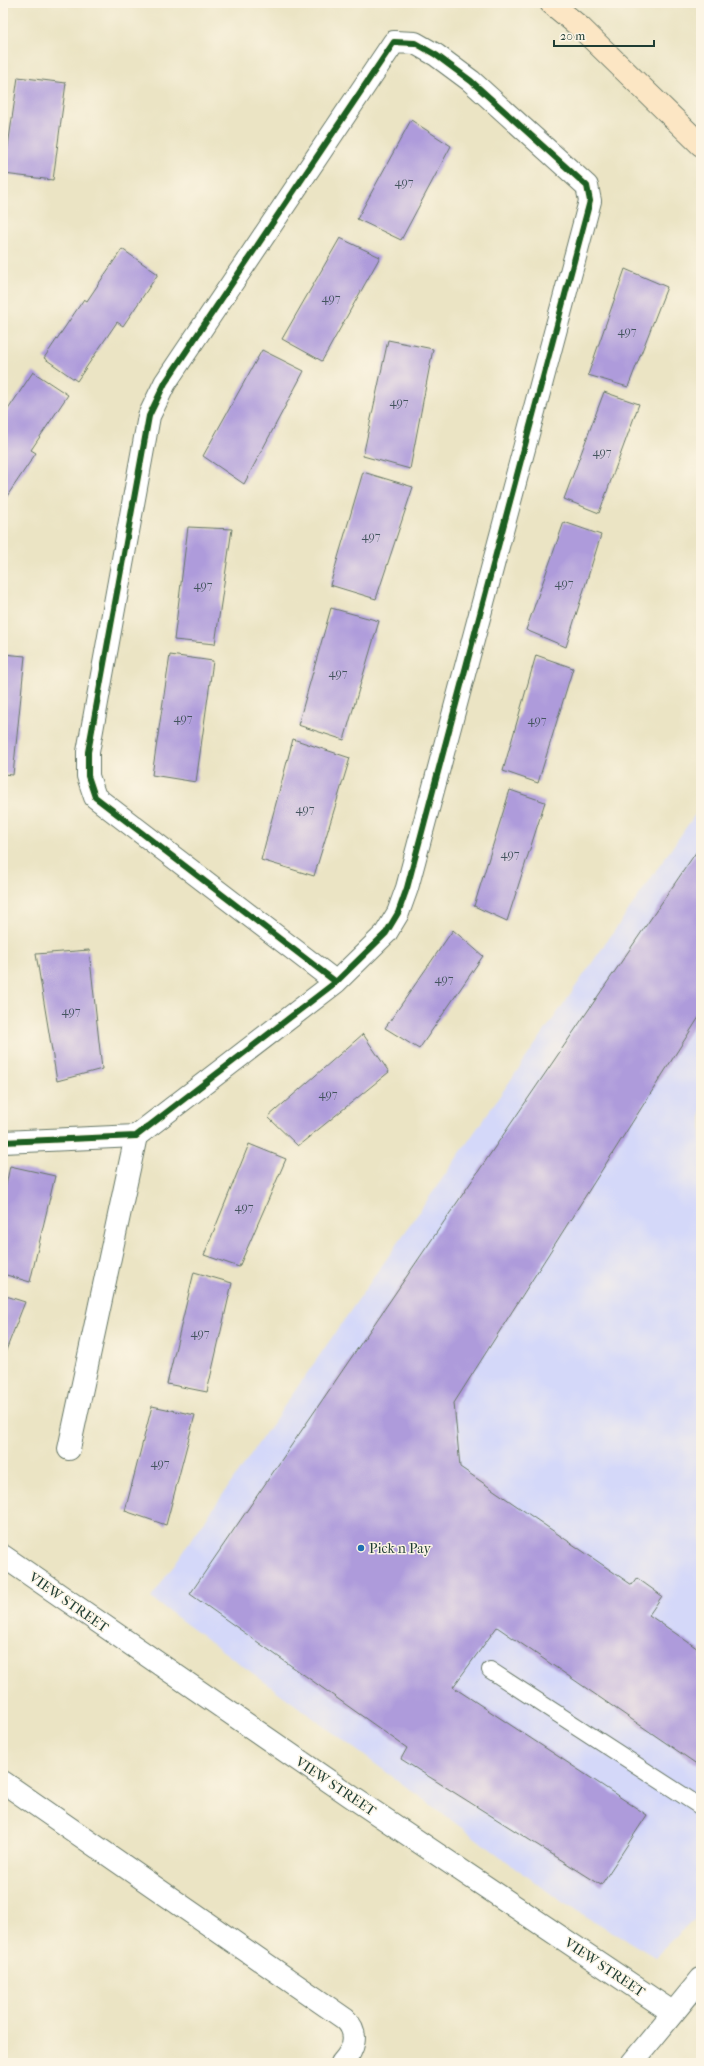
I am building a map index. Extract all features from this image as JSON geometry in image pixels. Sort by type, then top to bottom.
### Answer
[{"type":"main road","points":[[551,3],[586,34],[701,145]]},
{"type":"street","points":[[3,1142],[136,1136],[336,982],[386,932],[398,913],[407,888],[590,201],[587,186],[471,80],[436,55],[415,43],[394,42],[165,383],[149,416],[88,752],[88,776],[95,797],[336,982]]},
{"type":"street","points":[[69,1449],[136,1136]]},
{"type":"street","name":"VIEW STREET","points":[[3,1556],[352,1797],[672,2012]]},
{"type":"street","points":[[3,1782],[345,2019],[350,2024],[354,2040],[352,2052],[342,2063]]},
{"type":"street","points":[[632,2063],[672,2012],[701,1979]]},
{"type":"lane","points":[[490,1670],[701,1807]]},
{"type":"shaded area","points":[[701,806],[701,1913],[655,1957],[562,1902],[151,1598]]},
{"type":"building","points":[[18,77],[66,83],[53,180],[4,174]]},
{"type":"building","points":[[411,120],[451,146],[401,240],[357,219]]},
{"type":"building","points":[[340,238],[380,257],[322,361],[282,339]]},
{"type":"building","points":[[122,249],[158,274],[123,326],[117,322],[77,381],[44,358],[84,299],[87,301]]},
{"type":"building","points":[[625,269],[667,287],[628,387],[588,375]]},
{"type":"building","points":[[388,340],[433,349],[410,469],[363,456]]},
{"type":"building","points":[[262,350],[304,371],[244,484],[203,456]]},
{"type":"building","points":[[33,372],[68,395],[31,450],[36,453],[3,502],[3,417]]},
{"type":"building","points":[[604,392],[639,404],[599,513],[564,499]]},
{"type":"building","points":[[363,472],[413,487],[376,599],[330,585]]},
{"type":"building","points":[[564,522],[601,535],[566,647],[526,630]]},
{"type":"building","points":[[188,527],[232,529],[215,644],[174,640]]},
{"type":"building","points":[[331,608],[379,621],[344,740],[298,725]]},
{"type":"building","points":[[3,654],[25,656],[13,775],[3,774]]},
{"type":"building","points":[[170,655],[213,661],[196,782],[152,775]]},
{"type":"building","points":[[536,655],[573,668],[538,783],[503,771]]},
{"type":"building","points":[[293,739],[350,758],[314,876],[261,860]]},
{"type":"building","points":[[510,790],[545,802],[507,921],[474,906]]},
{"type":"building","points":[[701,845],[701,1014],[454,1403],[460,1467],[632,1585],[637,1578],[662,1596],[649,1615],[701,1651],[701,1767],[497,1627],[453,1687],[647,1815],[601,1885],[401,1759],[407,1748],[190,1594]]},
{"type":"building","points":[[453,930],[483,956],[419,1049],[385,1028]]},
{"type":"building","points":[[89,950],[102,1069],[57,1081],[36,954]]},
{"type":"building","points":[[363,1034],[389,1072],[298,1146],[268,1117]]},
{"type":"building","points":[[249,1144],[286,1159],[239,1267],[204,1255]]},
{"type":"building","points":[[10,1166],[55,1176],[30,1282],[3,1274],[3,1200]]},
{"type":"building","points":[[194,1272],[232,1283],[207,1392],[167,1384]]},
{"type":"building","points":[[3,1295],[25,1302],[3,1358]]},
{"type":"building","points":[[152,1406],[195,1415],[166,1525],[125,1511]]},
{"type":"cycle path","points":[[3,1142],[136,1136],[336,982],[386,933],[398,913],[407,888],[590,201],[587,186],[471,81],[436,55],[415,43],[394,42],[165,383],[149,416],[88,752],[88,776],[95,797],[336,982]]},
{"type":"place","name":"Pick n Pay","points":[[361,1548]]}]
